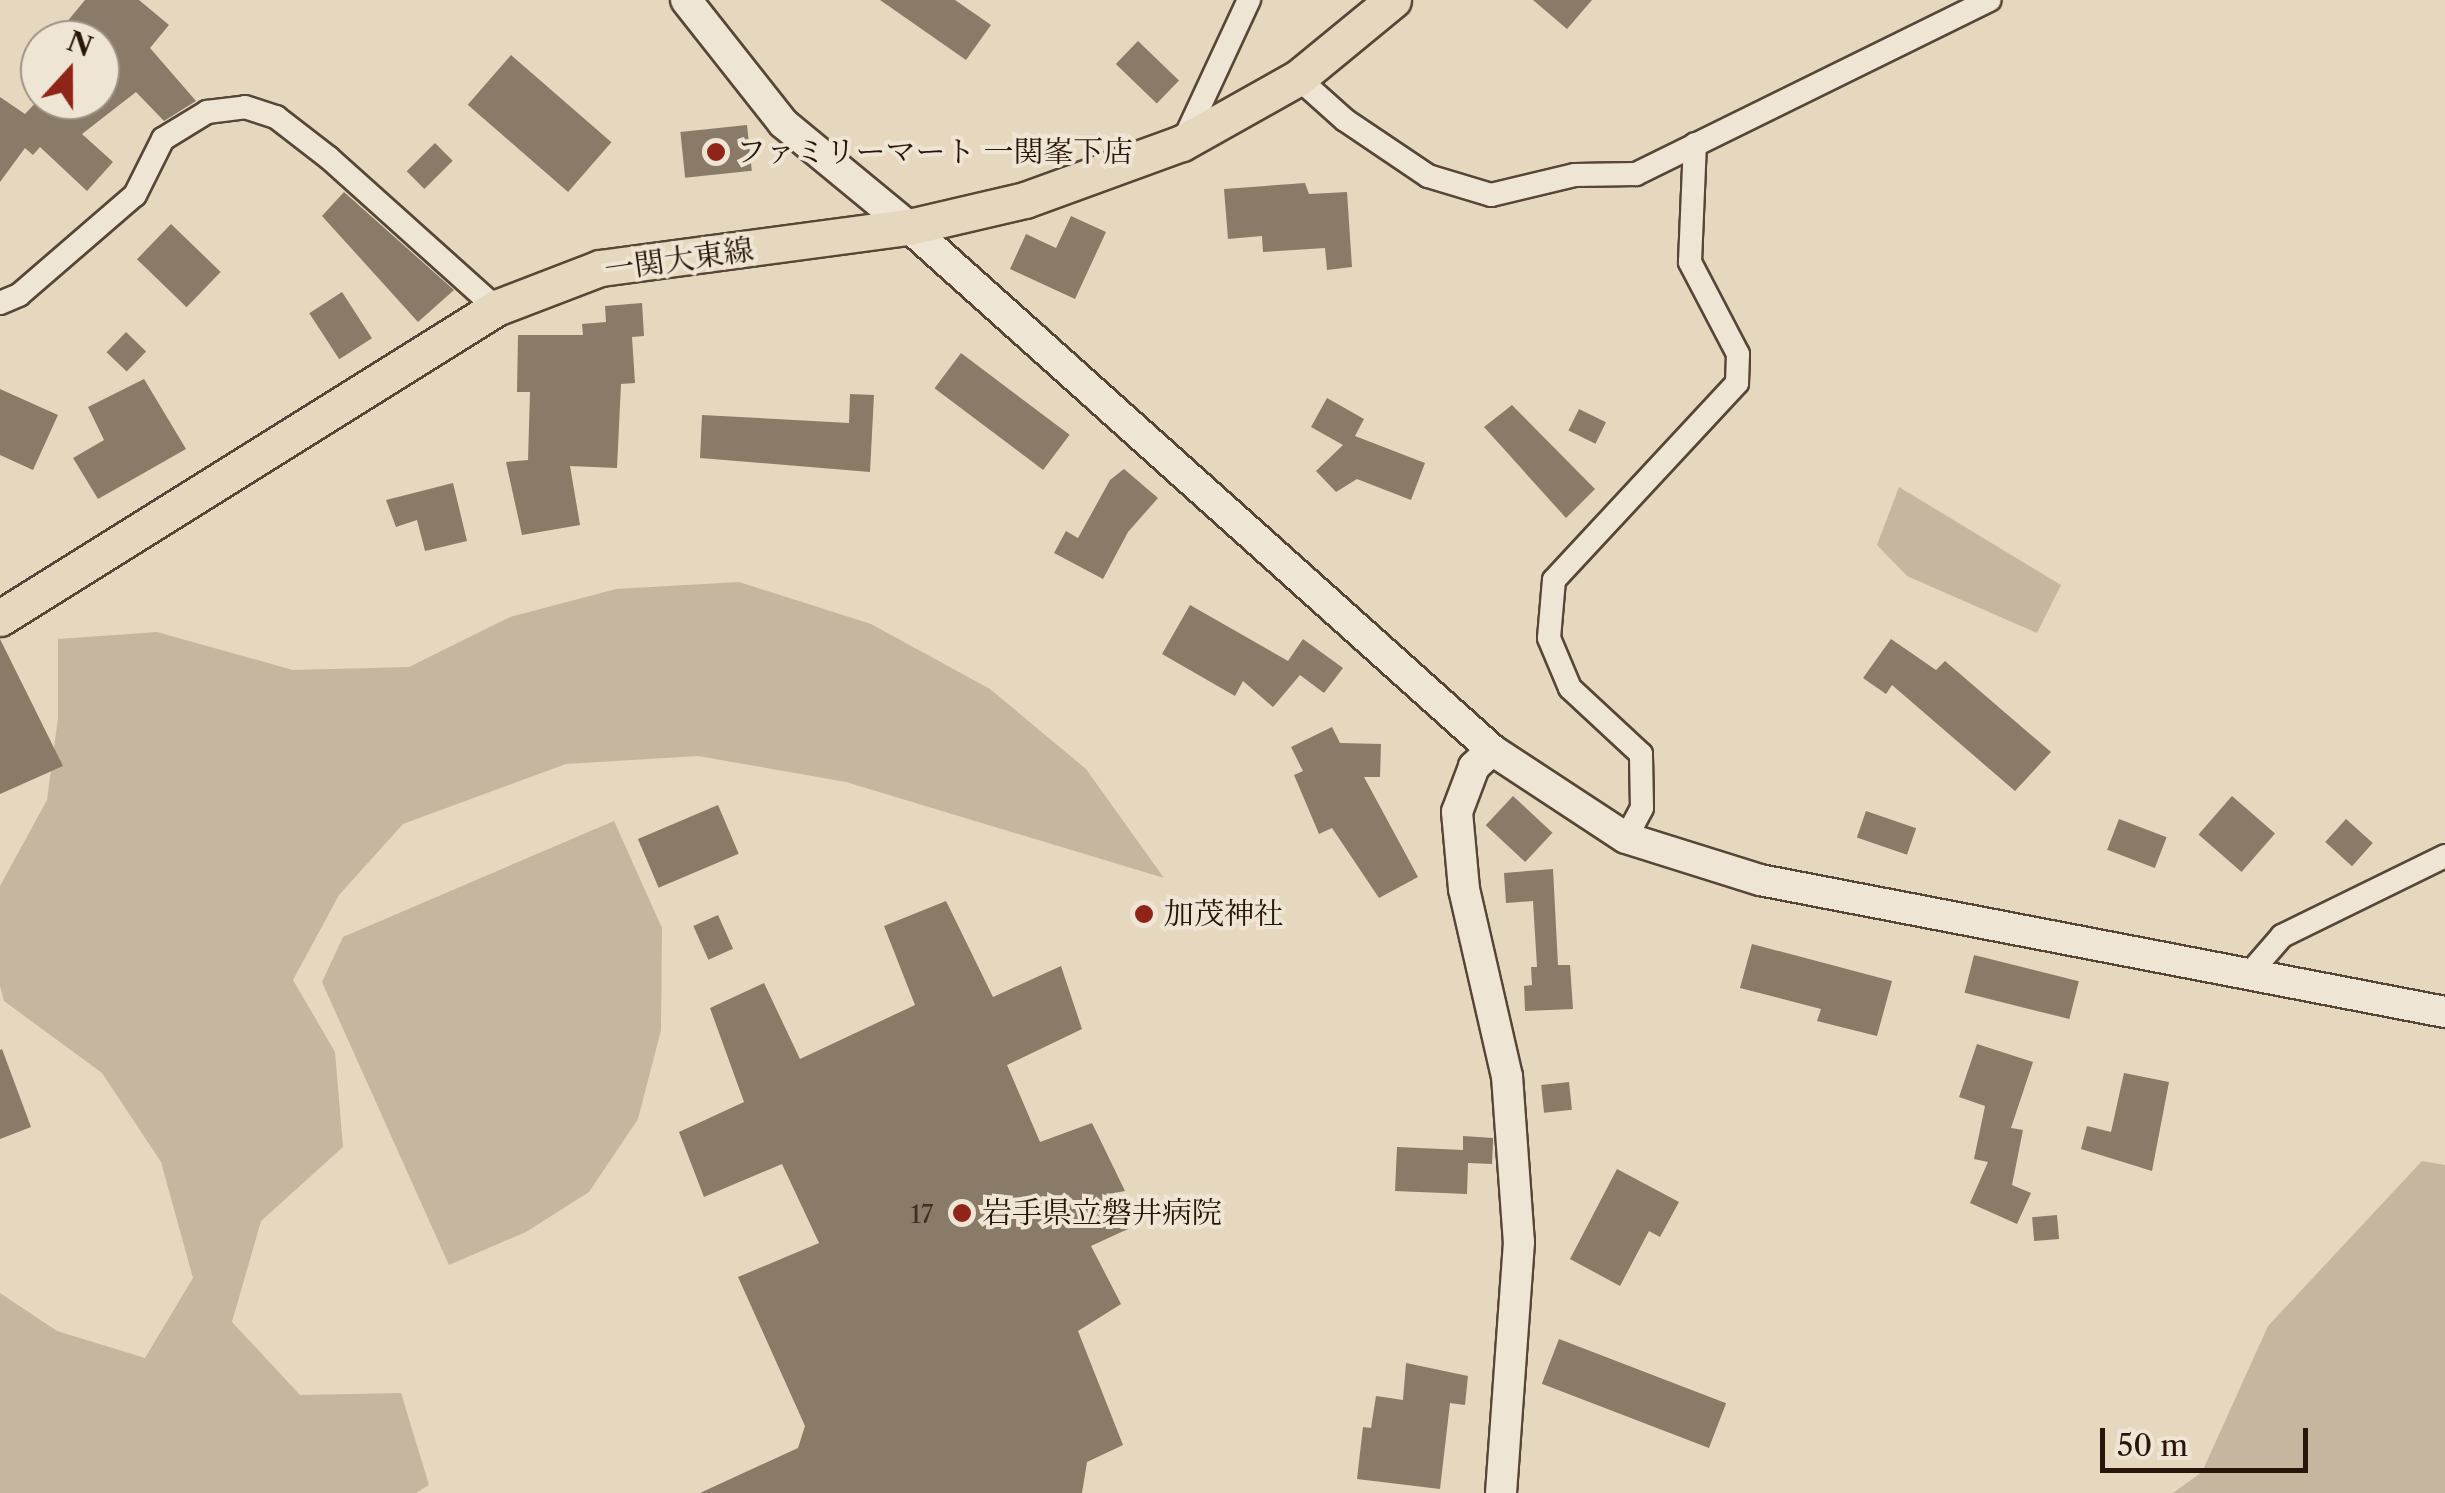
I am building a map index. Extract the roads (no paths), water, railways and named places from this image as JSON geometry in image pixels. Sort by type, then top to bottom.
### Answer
[{"type":"main road","name":"一関大東線","points":[[0,618],[496,308],[600,268],[909,226],[1025,200],[1182,143],[1298,78],[1393,0]]},
{"type":"street","points":[[686,0],[783,123],[909,226],[1492,750],[1626,838],[1760,880],[2445,1012]]},
{"type":"street","points":[[1182,143],[1249,0]]},
{"type":"street","points":[[1298,78],[1345,120],[1428,176],[1491,195],[1574,175],[1636,174],[1989,0]]},
{"type":"street","points":[[0,303],[19,295],[135,196],[163,139],[207,112],[245,107],[276,117],[329,158],[496,308]]},
{"type":"street","points":[[1626,838],[1642,808],[1640,754],[1570,688],[1549,638],[1554,580],[1737,382],[1738,354],[1690,262],[1695,144]]},
{"type":"street","points":[[1492,750],[1474,766],[1457,812],[1464,889],[1507,1076],[1518,1242],[1501,1493]]},
{"type":"street","points":[[2250,973],[2282,936],[2445,856]]},
{"type":"place","name":"ファミリーマート 一関峯下店","points":[[716,152]]},
{"type":"place","name":"加茂神社","points":[[1144,914]]},
{"type":"place","name":"岩手県立磐井病院","points":[[962,1213]]}]
